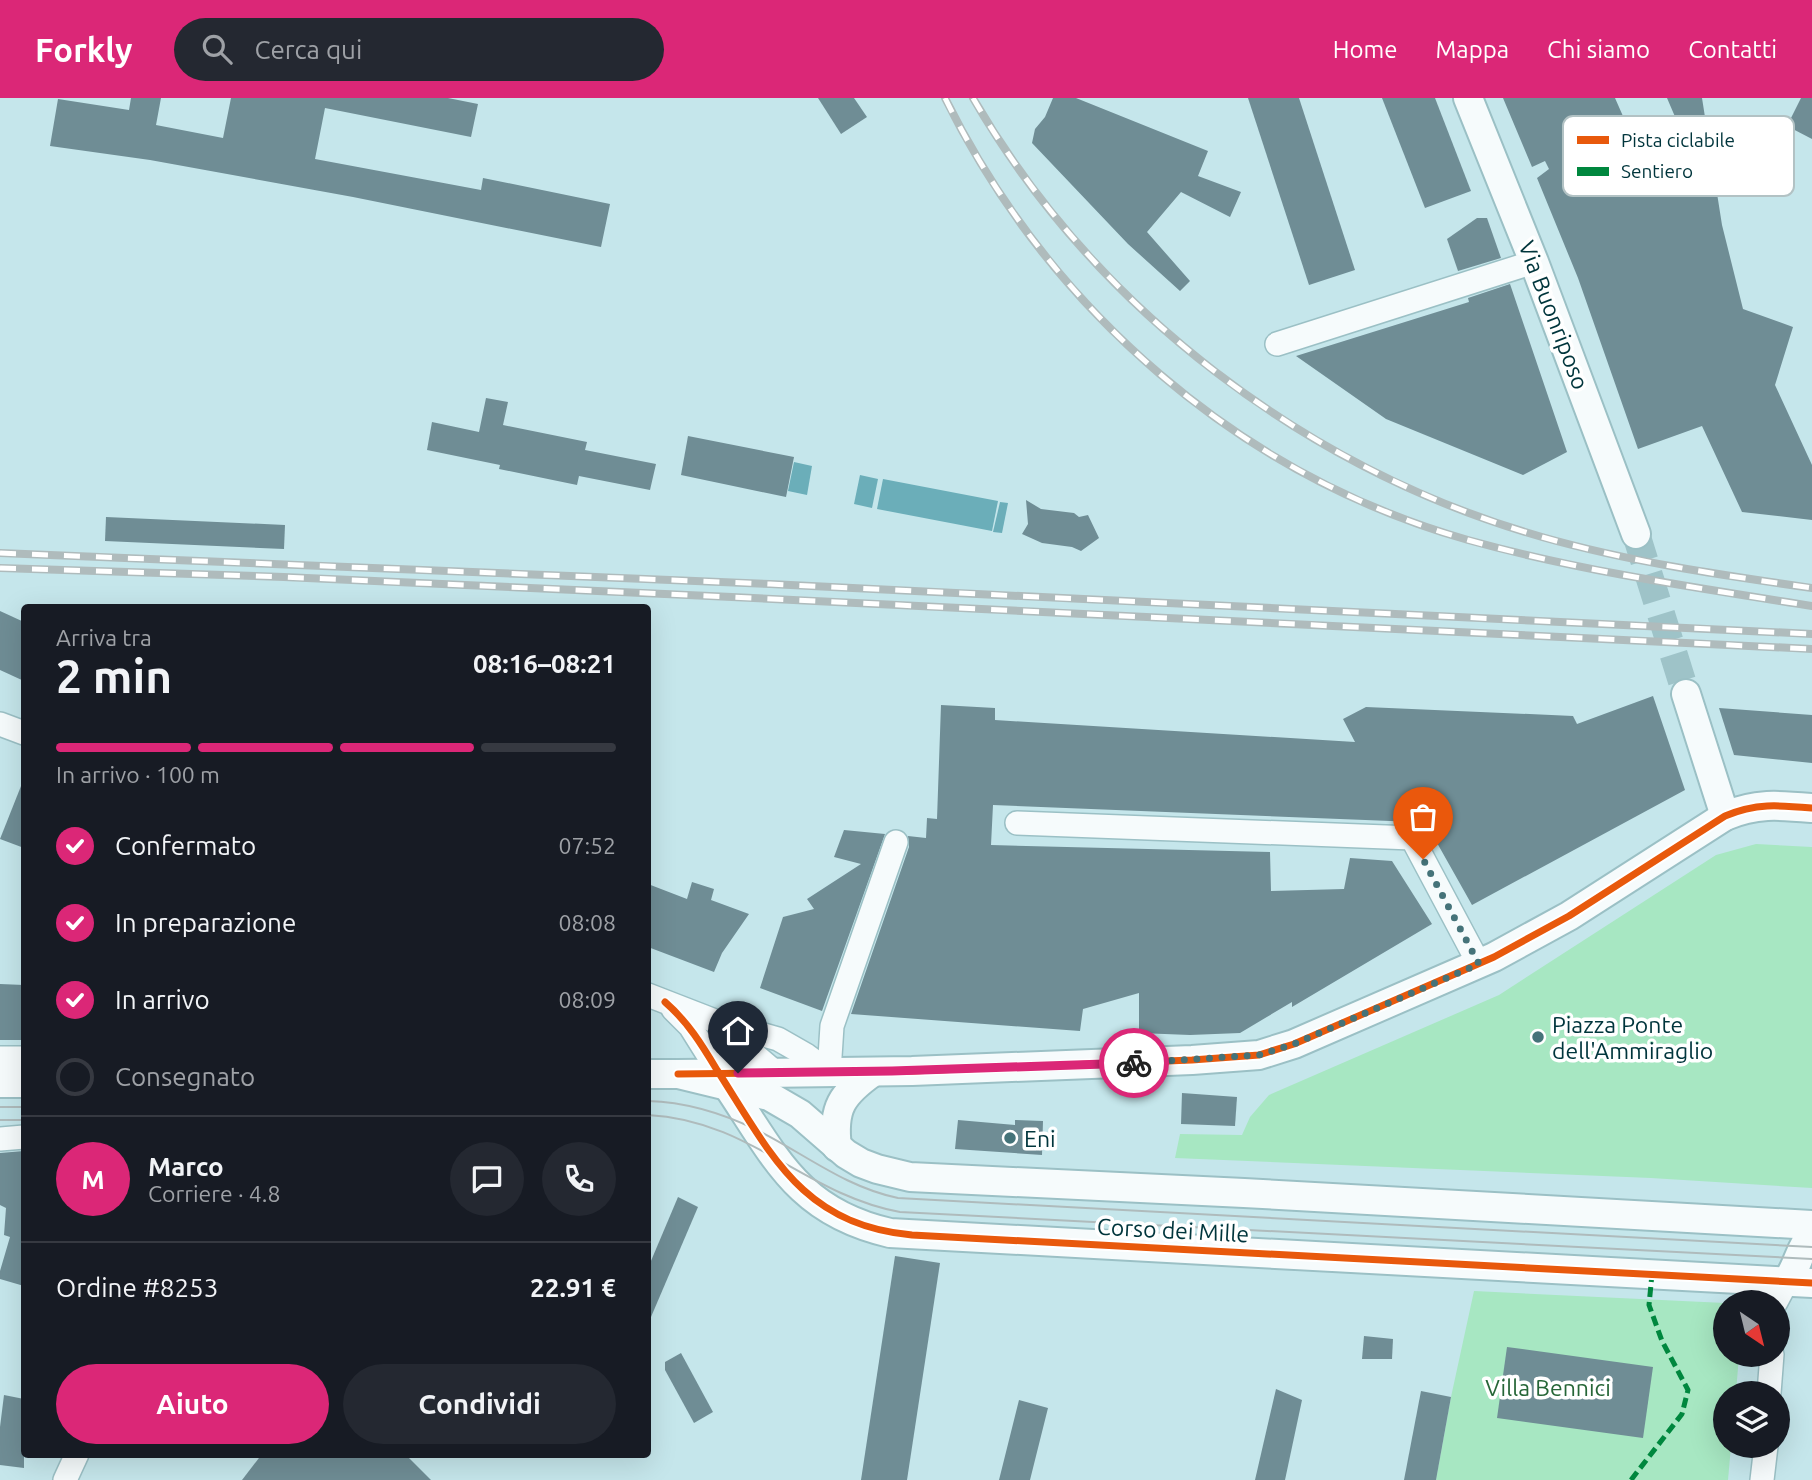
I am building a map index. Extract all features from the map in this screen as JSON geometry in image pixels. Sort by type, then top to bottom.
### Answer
[{"type":"street","name":"Via Buonriposo","points":[[1468,98],[1534,262],[1636,534]]},
{"type":"street","points":[[1277,344],[1534,262]]},
{"type":"street","points":[[1686,694],[1725,817]]},
{"type":"street","points":[[0,724],[21,732]]},
{"type":"street","points":[[651,1074],[723,1079],[776,1073],[873,1072],[1259,1055],[1294,1044],[1479,964],[1569,916],[1725,817],[1745,808],[1760,805],[1812,808]]},
{"type":"street","points":[[1017,823],[1412,838],[1479,964]]},
{"type":"street","points":[[829,1072],[832,1026],[896,842]]},
{"type":"street","points":[[656,999],[778,1040],[806,1055],[829,1072]]},
{"type":"street","points":[[656,999],[690,1026],[723,1079],[787,1105],[853,1158],[877,1169],[910,1177],[1217,1191],[1812,1225]]},
{"type":"street","points":[[715,1021],[776,1073]]},
{"type":"street","points":[[0,1058],[21,1058]]},
{"type":"street","points":[[837,1147],[834,1125],[839,1109],[856,1084],[873,1072]]},
{"type":"street","name":"Corso dei Mille","points":[[723,1079],[774,1155],[801,1189],[837,1215],[890,1233],[1240,1254],[1731,1278],[1792,1289]]},
{"type":"street","points":[[0,1083],[21,1083]]},
{"type":"street","points":[[0,1139],[21,1137]]},
{"type":"street","points":[[1792,1289],[1803,1246],[1812,1234]]},
{"type":"street","points":[[65,1480],[75,1458]]},
{"type":"street","points":[[1762,1480],[1765,1458]]},
{"type":"green space","points":[[1756,844],[1812,847],[1812,1188],[1651,1178],[1175,1158],[1180,1134],[1242,1135],[1250,1117],[1269,1095],[1499,995],[1716,855]]},
{"type":"green space","name":"Villa Bennici","points":[[1474,1291],[1713,1302],[1713,1367],[1738,1367],[1737,1381],[1713,1381],[1713,1458],[1730,1458],[1728,1480],[1436,1480]]},
{"type":"water","points":[[794,462],[812,466],[807,495],[788,491]]},
{"type":"water","points":[[860,475],[878,479],[872,508],[854,504]]},
{"type":"water","points":[[883,479],[998,501],[992,531],[877,509]]},
{"type":"water","points":[[1000,502],[1008,503],[1002,533],[993,532]]},
{"type":"building","points":[[131,98],[161,98],[156,125],[223,138],[231,98],[448,98],[478,104],[471,137],[325,108],[315,159],[481,190],[483,178],[610,204],[601,247],[353,197],[150,160],[50,146],[58,99],[129,110]]},
{"type":"building","points":[[818,98],[854,98],[867,117],[841,134]]},
{"type":"building","points":[[1053,98],[1076,98],[1208,151],[1198,176],[1241,192],[1230,217],[1181,192],[1147,232],[1190,281],[1180,291],[1128,244],[1032,143],[1035,129],[1045,117]]},
{"type":"building","points":[[1248,98],[1299,98],[1355,270],[1309,285]]},
{"type":"building","points":[[1382,98],[1435,98],[1471,191],[1425,208]]},
{"type":"building","points":[[1503,98],[1615,98],[1623,116],[1563,116],[1563,196],[1717,196],[1743,309],[1793,327],[1775,385],[1812,465],[1812,520],[1742,512],[1702,426],[1638,449],[1578,278],[1537,178],[1549,169],[1545,161],[1532,167]]},
{"type":"building","points":[[1667,98],[1702,98],[1705,116],[1675,116]]},
{"type":"building","points":[[1801,98],[1812,98],[1812,139],[1794,130],[1792,116]]},
{"type":"building","points":[[1477,218],[1487,218],[1501,258],[1458,271],[1447,239]]},
{"type":"building","points":[[1510,284],[1567,452],[1523,475],[1386,419],[1296,356],[1469,302],[1468,298]]},
{"type":"building","points":[[486,398],[508,402],[503,425],[587,442],[585,450],[656,464],[650,490],[579,476],[577,485],[499,469],[500,465],[427,450],[432,422],[479,432]]},
{"type":"building","points":[[688,436],[794,457],[786,497],[681,475]]},
{"type":"building","points":[[1026,500],[1041,509],[1074,513],[1079,517],[1088,515],[1099,538],[1081,551],[1072,547],[1042,543],[1022,534],[1028,524]]},
{"type":"building","points":[[106,517],[285,525],[284,549],[105,541]]},
{"type":"building","points":[[0,611],[21,621],[21,680],[0,670]]},
{"type":"building","points":[[1653,696],[1685,790],[1472,905],[1423,818],[1416,822],[993,805],[991,845],[1270,852],[1271,891],[1344,889],[1350,858],[1392,861],[1432,924],[1292,1007],[1292,1002],[1240,1033],[1139,1033],[1139,993],[1083,1009],[1080,1031],[851,1014],[909,847],[908,836],[926,838],[927,818],[937,819],[941,705],[995,708],[995,720],[1355,742],[1343,719],[1366,707],[1573,716],[1577,724]]},
{"type":"building","points":[[1719,708],[1812,715],[1812,763],[1734,755]]},
{"type":"building","points":[[21,786],[21,847],[0,839]]},
{"type":"building","points":[[844,830],[885,834],[822,1011],[760,988],[783,917],[814,909],[807,899],[861,864],[834,857]]},
{"type":"building","points":[[692,882],[714,889],[711,900],[749,914],[722,953],[714,972],[651,948],[651,885],[687,899]]},
{"type":"building","points":[[0,984],[21,985],[21,1040],[0,1040]]},
{"type":"building","points":[[1182,1093],[1237,1097],[1235,1126],[1181,1124]]},
{"type":"building","points":[[958,1120],[1015,1125],[1015,1120],[1043,1121],[1042,1155],[955,1149]]},
{"type":"building","points":[[21,1151],[21,1285],[0,1279],[10,1237],[4,1235],[6,1208],[0,1205],[0,1153]]},
{"type":"building","points":[[678,1197],[698,1207],[651,1317],[651,1261]]},
{"type":"building","points":[[895,1256],[940,1263],[907,1480],[861,1480]]},
{"type":"building","points":[[1364,1336],[1393,1339],[1392,1359],[1362,1359]]},
{"type":"building","points":[[1507,1347],[1653,1367],[1643,1438],[1497,1418]]},
{"type":"building","points":[[681,1353],[713,1412],[694,1423],[665,1370],[665,1362]]},
{"type":"building","points":[[1276,1389],[1302,1400],[1285,1480],[1255,1480]]},
{"type":"building","points":[[1421,1391],[1451,1397],[1436,1480],[1404,1480]]},
{"type":"building","points":[[4,1395],[21,1398],[21,1458],[24,1458],[24,1468],[0,1465],[0,1427]]},
{"type":"building","points":[[1019,1400],[1048,1408],[1030,1480],[999,1480]]},
{"type":"building","points":[[259,1458],[409,1458],[431,1480],[242,1480]]},
{"type":"tunnel","points":[[1636,534],[1686,694]]},
{"type":"tram line","points":[[651,1101],[690,1106],[731,1118],[775,1139],[843,1178],[898,1198],[1812,1247]]},
{"type":"tram line","points":[[0,1107],[21,1107]]},
{"type":"tram line","points":[[651,1115],[684,1120],[717,1130],[748,1143],[835,1190],[866,1203],[900,1212],[1812,1259]]},
{"type":"tram line","points":[[0,1120],[21,1120]]},
{"type":"railway","points":[[945,98],[988,175],[1039,247],[1096,314],[1160,374],[1230,427],[1304,473],[1384,511],[1468,540],[1510,551],[1596,570],[1812,606]]},
{"type":"railway","points":[[973,98],[1023,175],[1081,247],[1145,312],[1216,372],[1291,425],[1371,470],[1455,508],[1542,537],[1642,561],[1812,588]]},
{"type":"railway","points":[[0,553],[770,584],[1812,634]]},
{"type":"railway","points":[[0,568],[284,577],[732,597],[1812,649]]},
{"type":"marked path","points":[[1631,1480],[1682,1414],[1688,1390],[1662,1341],[1649,1305],[1652,1274]]},
{"type":"cycle path","points":[[678,1074],[912,1071],[1259,1055],[1294,1044],[1494,957],[1569,916],[1725,816],[1767,806],[1812,808]]},
{"type":"cycle path","points":[[665,1002],[694,1034],[755,1130],[794,1180],[816,1201],[843,1217],[874,1228],[912,1235],[1812,1283]]},
{"type":"way so far","points":[[1134,1063],[1259,1055],[1294,1044],[1479,964],[1423,859]]},
{"type":"place","name":"Piazza Ponte dell'Ammiraglio","points":[[1538,1037]]},
{"type":"place","name":"Eni","points":[[1010,1138]]},
{"type":"route","points":[[738,1073],[1134,1063]]}]
